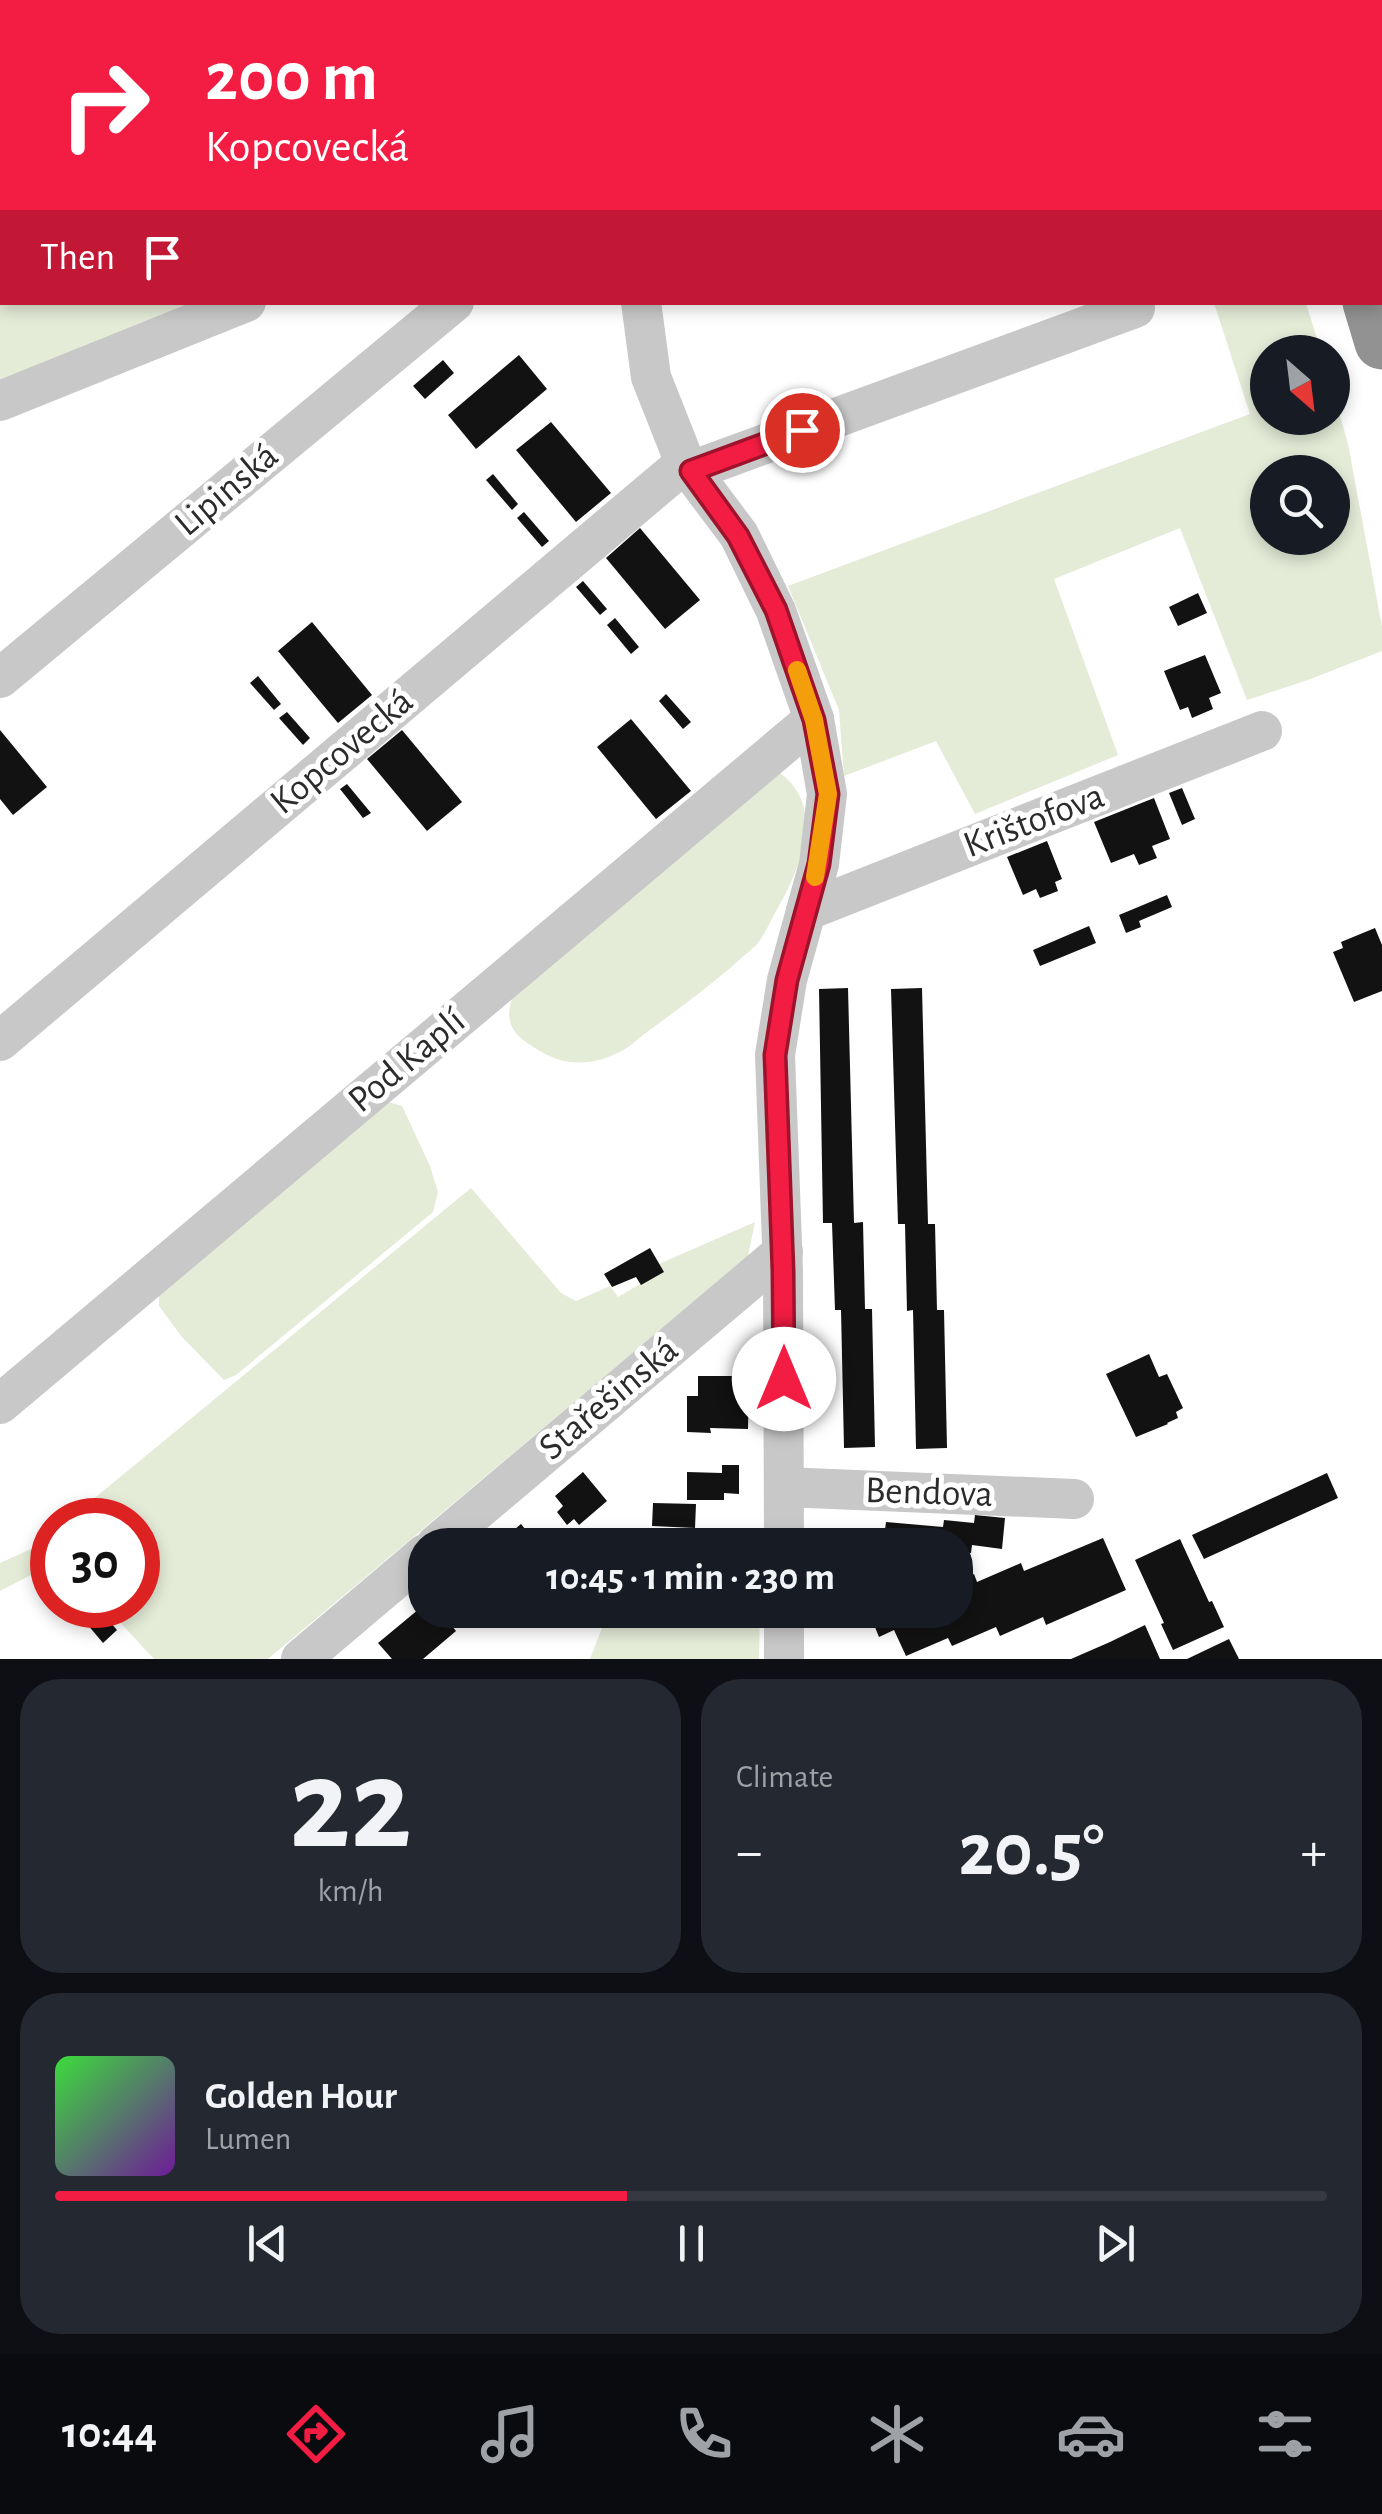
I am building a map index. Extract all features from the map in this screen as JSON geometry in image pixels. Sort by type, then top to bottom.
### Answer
[{"type":"highway","points":[[1371,305],[1382,342]]},
{"type":"street","points":[[0,401],[239,305]]},
{"type":"street","name":"Lipinská","points":[[0,678],[450,305]]},
{"type":"street","points":[[641,305],[651,376],[688,467],[738,536],[768,596],[814,720],[828,794],[819,864],[787,980],[775,1055],[783,1252],[784,1528]]},
{"type":"street","name":"Kopcovecká","points":[[0,1041],[688,467],[1135,308]]},
{"type":"street","name":"Pod Kaplí","points":[[0,1404],[814,720]]},
{"type":"street","name":"Krištofova","points":[[806,911],[1262,732]]},
{"type":"street","name":"Stařešinská","points":[[456,1528],[783,1252]]},
{"type":"street","name":"Bendova","points":[[784,1486],[1074,1499]]},
{"type":"street","points":[[301,1659],[408,1568]]},
{"type":"street","points":[[784,1628],[784,1659]]},
{"type":"green space","points":[[0,305],[202,305],[0,394]]},
{"type":"green space","points":[[1215,305],[1307,305],[1316,335],[1250,335],[1250,414]]},
{"type":"green space","points":[[1250,414],[1250,435],[1345,435],[1348,444],[1382,627],[1382,651],[1247,700],[1180,528],[1054,579],[1118,755],[975,814],[936,741],[844,776],[839,710],[788,586]]},
{"type":"green space","points":[[774,769],[791,783],[801,800],[806,818],[805,837],[793,877],[755,946],[693,998],[628,1047],[608,1057],[590,1062],[563,1061],[523,1040],[511,1025],[512,999]]},
{"type":"green space","points":[[388,1102],[402,1106],[430,1166],[438,1192],[433,1212],[236,1375],[224,1380],[182,1337],[159,1306],[159,1289]]},
{"type":"green space","points":[[471,1188],[561,1293],[576,1301],[610,1286],[618,1297],[662,1271],[659,1264],[755,1222],[748,1256],[424,1528],[408,1528],[408,1541],[268,1659],[154,1659],[125,1628],[160,1628],[160,1498],[95,1498]]},
{"type":"green space","points":[[30,1549],[30,1575],[0,1591],[0,1563]]},
{"type":"green space","points":[[602,1628],[760,1628],[759,1659],[590,1659]]},
{"type":"building","points":[[519,355],[547,389],[476,449],[448,415]]},
{"type":"building","points":[[443,360],[454,373],[425,399],[413,386]]},
{"type":"building","points":[[551,422],[611,493],[576,522],[516,450]]},
{"type":"building","points":[[493,474],[518,504],[512,510],[486,480]]},
{"type":"building","points":[[524,512],[549,541],[542,547],[517,518]]},
{"type":"building","points":[[640,528],[700,600],[665,629],[606,558]]},
{"type":"building","points":[[583,581],[607,609],[600,615],[576,587]]},
{"type":"building","points":[[1198,593],[1207,613],[1178,626],[1169,607]]},
{"type":"building","points":[[615,618],[639,647],[631,654],[607,625]]},
{"type":"building","points":[[312,622],[372,695],[338,723],[278,651]]},
{"type":"building","points":[[1205,655],[1221,693],[1209,698],[1213,709],[1192,718],[1188,707],[1180,710],[1164,671]]},
{"type":"building","points":[[258,676],[281,704],[274,710],[250,683]]},
{"type":"building","points":[[666,694],[691,722],[683,729],[659,701]]},
{"type":"building","points":[[287,712],[310,738],[303,745],[279,718]]},
{"type":"building","points":[[631,719],[691,791],[656,819],[597,747]]},
{"type":"building","points":[[0,730],[47,787],[13,815],[0,799]]},
{"type":"building","points":[[402,730],[462,802],[427,831],[367,759]]},
{"type":"building","points":[[347,784],[371,813],[363,818],[340,789]]},
{"type":"building","points":[[1182,788],[1195,819],[1182,825],[1169,793]]},
{"type":"building","points":[[1154,798],[1170,839],[1152,846],[1157,858],[1139,865],[1134,854],[1111,863],[1094,822]]},
{"type":"building","points":[[1047,841],[1062,879],[1055,882],[1058,891],[1040,898],[1036,889],[1023,895],[1007,857]]},
{"type":"building","points":[[1167,895],[1172,907],[1139,921],[1141,927],[1126,933],[1119,915]]},
{"type":"building","points":[[1089,926],[1096,943],[1040,966],[1033,950]]},
{"type":"building","points":[[1375,928],[1382,945],[1382,991],[1354,1002],[1333,952],[1343,948],[1341,942]]},
{"type":"building","points":[[848,988],[854,1223],[863,1222],[865,1309],[872,1309],[875,1447],[844,1448],[841,1310],[835,1310],[832,1223],[823,1223],[819,989]]},
{"type":"building","points":[[922,988],[928,1224],[935,1224],[937,1310],[944,1310],[947,1448],[916,1449],[913,1310],[907,1311],[905,1224],[898,1224],[891,989]]},
{"type":"building","points":[[650,1248],[664,1272],[641,1285],[636,1277],[612,1287],[604,1274]]},
{"type":"building","points":[[1149,1354],[1159,1377],[1167,1374],[1183,1408],[1176,1412],[1178,1418],[1136,1437],[1106,1374]]},
{"type":"building","points":[[698,1376],[749,1376],[748,1429],[687,1432],[687,1396],[698,1396]]},
{"type":"building","points":[[722,1465],[739,1465],[739,1494],[724,1493],[724,1500],[687,1500],[687,1472],[722,1473]]},
{"type":"building","points":[[583,1472],[607,1501],[579,1525],[574,1519],[567,1525],[557,1512],[563,1506],[555,1496]]},
{"type":"building","points":[[1327,1473],[1338,1498],[1204,1559],[1192,1535]]},
{"type":"building","points":[[653,1503],[696,1504],[695,1528],[652,1526]]},
{"type":"building","points":[[975,1515],[1005,1518],[1002,1549],[973,1545],[973,1528],[885,1528],[886,1522],[943,1527],[944,1520],[974,1523]]},
{"type":"building","points":[[1103,1538],[1126,1590],[1046,1625],[1043,1617],[1000,1636],[996,1627],[952,1646],[948,1638],[906,1656],[894,1630],[879,1637],[875,1628],[973,1628],[973,1574],[977,1582],[1021,1563],[1024,1571]]},
{"type":"building","points":[[1180,1539],[1224,1627],[1173,1650],[1135,1560]]},
{"type":"building","points":[[408,1618],[408,1628],[456,1631],[423,1659],[392,1659],[378,1643]]},
{"type":"building","points":[[1145,1625],[1160,1659],[1071,1659],[1110,1642]]},
{"type":"building","points":[[90,1628],[117,1630],[103,1643]]},
{"type":"building","points":[[1229,1639],[1239,1659],[1187,1659]]},
{"type":"slow traffic","points":[[797,670],[814,720],[828,794],[815,877]]},
{"type":"route","points":[[784,1379],[775,1055],[787,980],[819,864],[828,794],[814,720],[776,610],[738,536],[691,471],[802,430]]}]
